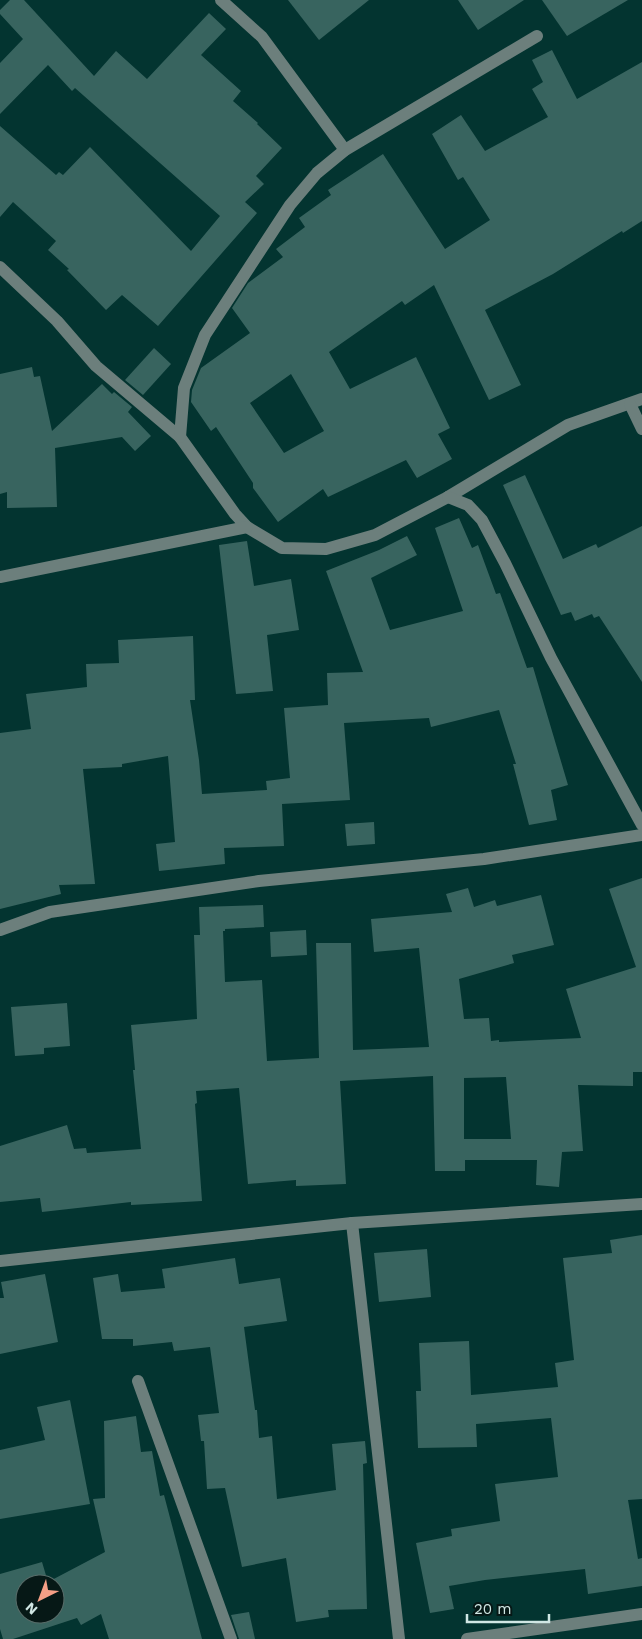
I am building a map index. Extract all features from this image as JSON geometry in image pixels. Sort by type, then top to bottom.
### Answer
[{"type":"street","points":[[221,0],[262,37],[345,150]]},
{"type":"street","points":[[180,437],[184,388],[205,334],[290,205],[317,174],[345,150],[537,36]]},
{"type":"street","points":[[0,268],[56,322],[96,366],[180,437],[235,514],[247,527],[282,548],[326,549],[375,535],[448,497],[568,424],[636,402],[642,430]]},
{"type":"street","points":[[448,497],[468,505],[482,520],[551,658],[642,825]]},
{"type":"street","points":[[0,576],[247,527]]},
{"type":"street","points":[[0,930],[50,912],[250,882],[484,859],[642,836]]},
{"type":"street","points":[[0,1261],[352,1223],[642,1204]]},
{"type":"street","points":[[352,1223],[399,1639]]},
{"type":"street","points":[[138,1381],[231,1639]]},
{"type":"street","points":[[467,1639],[642,1614]]},
{"type":"building","points":[[10,0],[24,0],[94,76],[116,51],[147,79],[209,13],[226,29],[201,55],[241,91],[233,101],[282,148],[256,176],[264,184],[245,202],[257,213],[158,326],[122,295],[106,310],[67,270],[69,269],[48,250],[56,241],[13,202],[0,217],[0,126],[56,175],[59,172],[63,175],[90,147],[191,251],[220,216],[75,88],[72,91],[48,65],[0,114],[0,63],[23,39],[0,14],[0,10]]},
{"type":"building","points":[[288,0],[369,0],[319,40]]},
{"type":"building","points":[[458,0],[524,0],[478,30]]},
{"type":"building","points":[[542,0],[628,0],[567,36]]},
{"type":"building","points":[[552,50],[577,99],[642,62],[642,221],[623,233],[622,231],[553,274],[485,310],[521,385],[489,400],[434,285],[405,305],[402,301],[329,352],[350,389],[416,357],[450,428],[438,434],[452,459],[417,478],[406,460],[328,497],[323,489],[278,522],[253,488],[253,483],[216,427],[211,431],[191,402],[192,390],[201,368],[250,333],[232,308],[248,283],[283,257],[276,249],[305,227],[299,218],[331,195],[328,190],[383,154],[445,249],[490,220],[463,177],[458,180],[432,134],[461,115],[485,151],[548,117],[532,89],[543,82],[532,60]],"holes":[[[291,374],[324,431],[284,453],[250,403]]]},
{"type":"building","points":[[154,348],[171,364],[143,395],[125,380]]},
{"type":"building","points":[[32,367],[34,377],[40,376],[52,431],[102,384],[112,394],[114,392],[132,407],[128,412],[151,436],[135,451],[122,437],[55,448],[57,507],[7,508],[7,492],[0,494],[0,374]]},
{"type":"building","points":[[525,475],[563,559],[596,544],[598,548],[642,526],[642,682],[599,616],[594,618],[592,614],[575,621],[571,612],[561,615],[503,485]]},
{"type":"building","points":[[459,518],[472,548],[478,545],[496,594],[500,593],[527,668],[533,667],[568,785],[551,790],[557,820],[529,825],[513,764],[516,764],[499,710],[431,727],[429,718],[344,723],[350,800],[282,804],[284,846],[224,848],[225,864],[159,871],[156,844],[175,842],[168,756],[122,764],[122,767],[83,769],[95,884],[59,885],[61,894],[0,909],[0,733],[31,729],[26,694],[87,687],[86,664],[119,663],[118,640],[193,636],[195,700],[190,700],[202,794],[267,790],[266,781],[290,778],[284,708],[328,705],[327,673],[363,672],[326,571],[379,550],[407,536],[417,555],[371,578],[390,630],[463,611],[435,528]]},
{"type":"building","points":[[247,541],[254,586],[291,579],[299,630],[267,635],[273,691],[236,694],[219,545]]},
{"type":"building","points":[[374,822],[375,844],[347,846],[345,824]]},
{"type":"building","points":[[642,878],[642,1072],[633,1072],[633,1086],[578,1085],[583,1151],[562,1152],[559,1187],[536,1185],[537,1160],[465,1160],[465,1171],[435,1171],[433,1076],[340,1081],[346,1184],[296,1186],[296,1180],[248,1184],[239,1088],[196,1091],[197,1103],[195,1104],[202,1201],[131,1205],[131,1202],[42,1212],[40,1198],[0,1202],[0,1146],[67,1125],[74,1149],[86,1148],[87,1153],[141,1149],[133,1070],[135,1070],[131,1025],[197,1019],[194,935],[200,935],[199,907],[263,905],[264,927],[225,929],[223,931],[225,982],[262,980],[267,1061],[319,1058],[316,943],[351,943],[353,1050],[429,1047],[419,948],[374,952],[371,919],[452,912],[446,894],[468,888],[474,907],[495,900],[497,906],[541,895],[554,945],[512,955],[514,963],[459,979],[464,1019],[489,1018],[491,1041],[581,1038],[566,989],[636,967],[609,889]],"holes":[[[506,1077],[511,1139],[464,1139],[464,1078]]]},
{"type":"building","points":[[306,930],[307,955],[271,957],[270,932]]},
{"type":"building","points":[[67,1003],[70,1046],[44,1048],[44,1054],[15,1056],[11,1007]]},
{"type":"building","points":[[642,1235],[642,1499],[628,1500],[638,1559],[642,1558],[642,1586],[588,1594],[585,1569],[485,1580],[449,1586],[454,1609],[430,1613],[416,1543],[452,1536],[451,1529],[500,1521],[495,1484],[558,1477],[551,1418],[476,1424],[477,1447],[418,1448],[416,1391],[421,1391],[419,1343],[469,1341],[471,1395],[558,1387],[555,1363],[574,1360],[563,1258],[612,1253],[610,1240]]},
{"type":"building","points":[[427,1249],[431,1297],[379,1302],[374,1253]]},
{"type":"building","points":[[235,1258],[239,1284],[280,1278],[287,1321],[244,1327],[255,1410],[257,1410],[259,1438],[272,1436],[277,1499],[336,1490],[332,1444],[365,1441],[367,1463],[363,1464],[367,1609],[328,1610],[329,1617],[296,1622],[286,1558],[242,1567],[225,1488],[207,1489],[204,1441],[201,1441],[198,1415],[219,1413],[210,1347],[174,1351],[172,1342],[133,1346],[133,1339],[102,1339],[93,1278],[118,1274],[121,1292],[165,1288],[162,1269]]},
{"type":"building","points":[[45,1274],[58,1342],[0,1354],[0,1298],[4,1298],[1,1282]]},
{"type":"building","points":[[70,1400],[90,1504],[0,1519],[0,1450],[45,1440],[37,1407]]},
{"type":"building","points":[[136,1416],[141,1452],[152,1451],[160,1496],[164,1495],[202,1639],[109,1639],[101,1614],[81,1625],[77,1618],[65,1622],[65,1574],[63,1574],[105,1552],[93,1499],[105,1498],[104,1421]]},
{"type":"building","points":[[42,1562],[46,1574],[15,1574],[15,1624],[59,1624],[13,1639],[3,1639],[0,1629],[0,1574]]},
{"type":"building","points":[[249,1612],[255,1639],[239,1639],[231,1615]]}]
